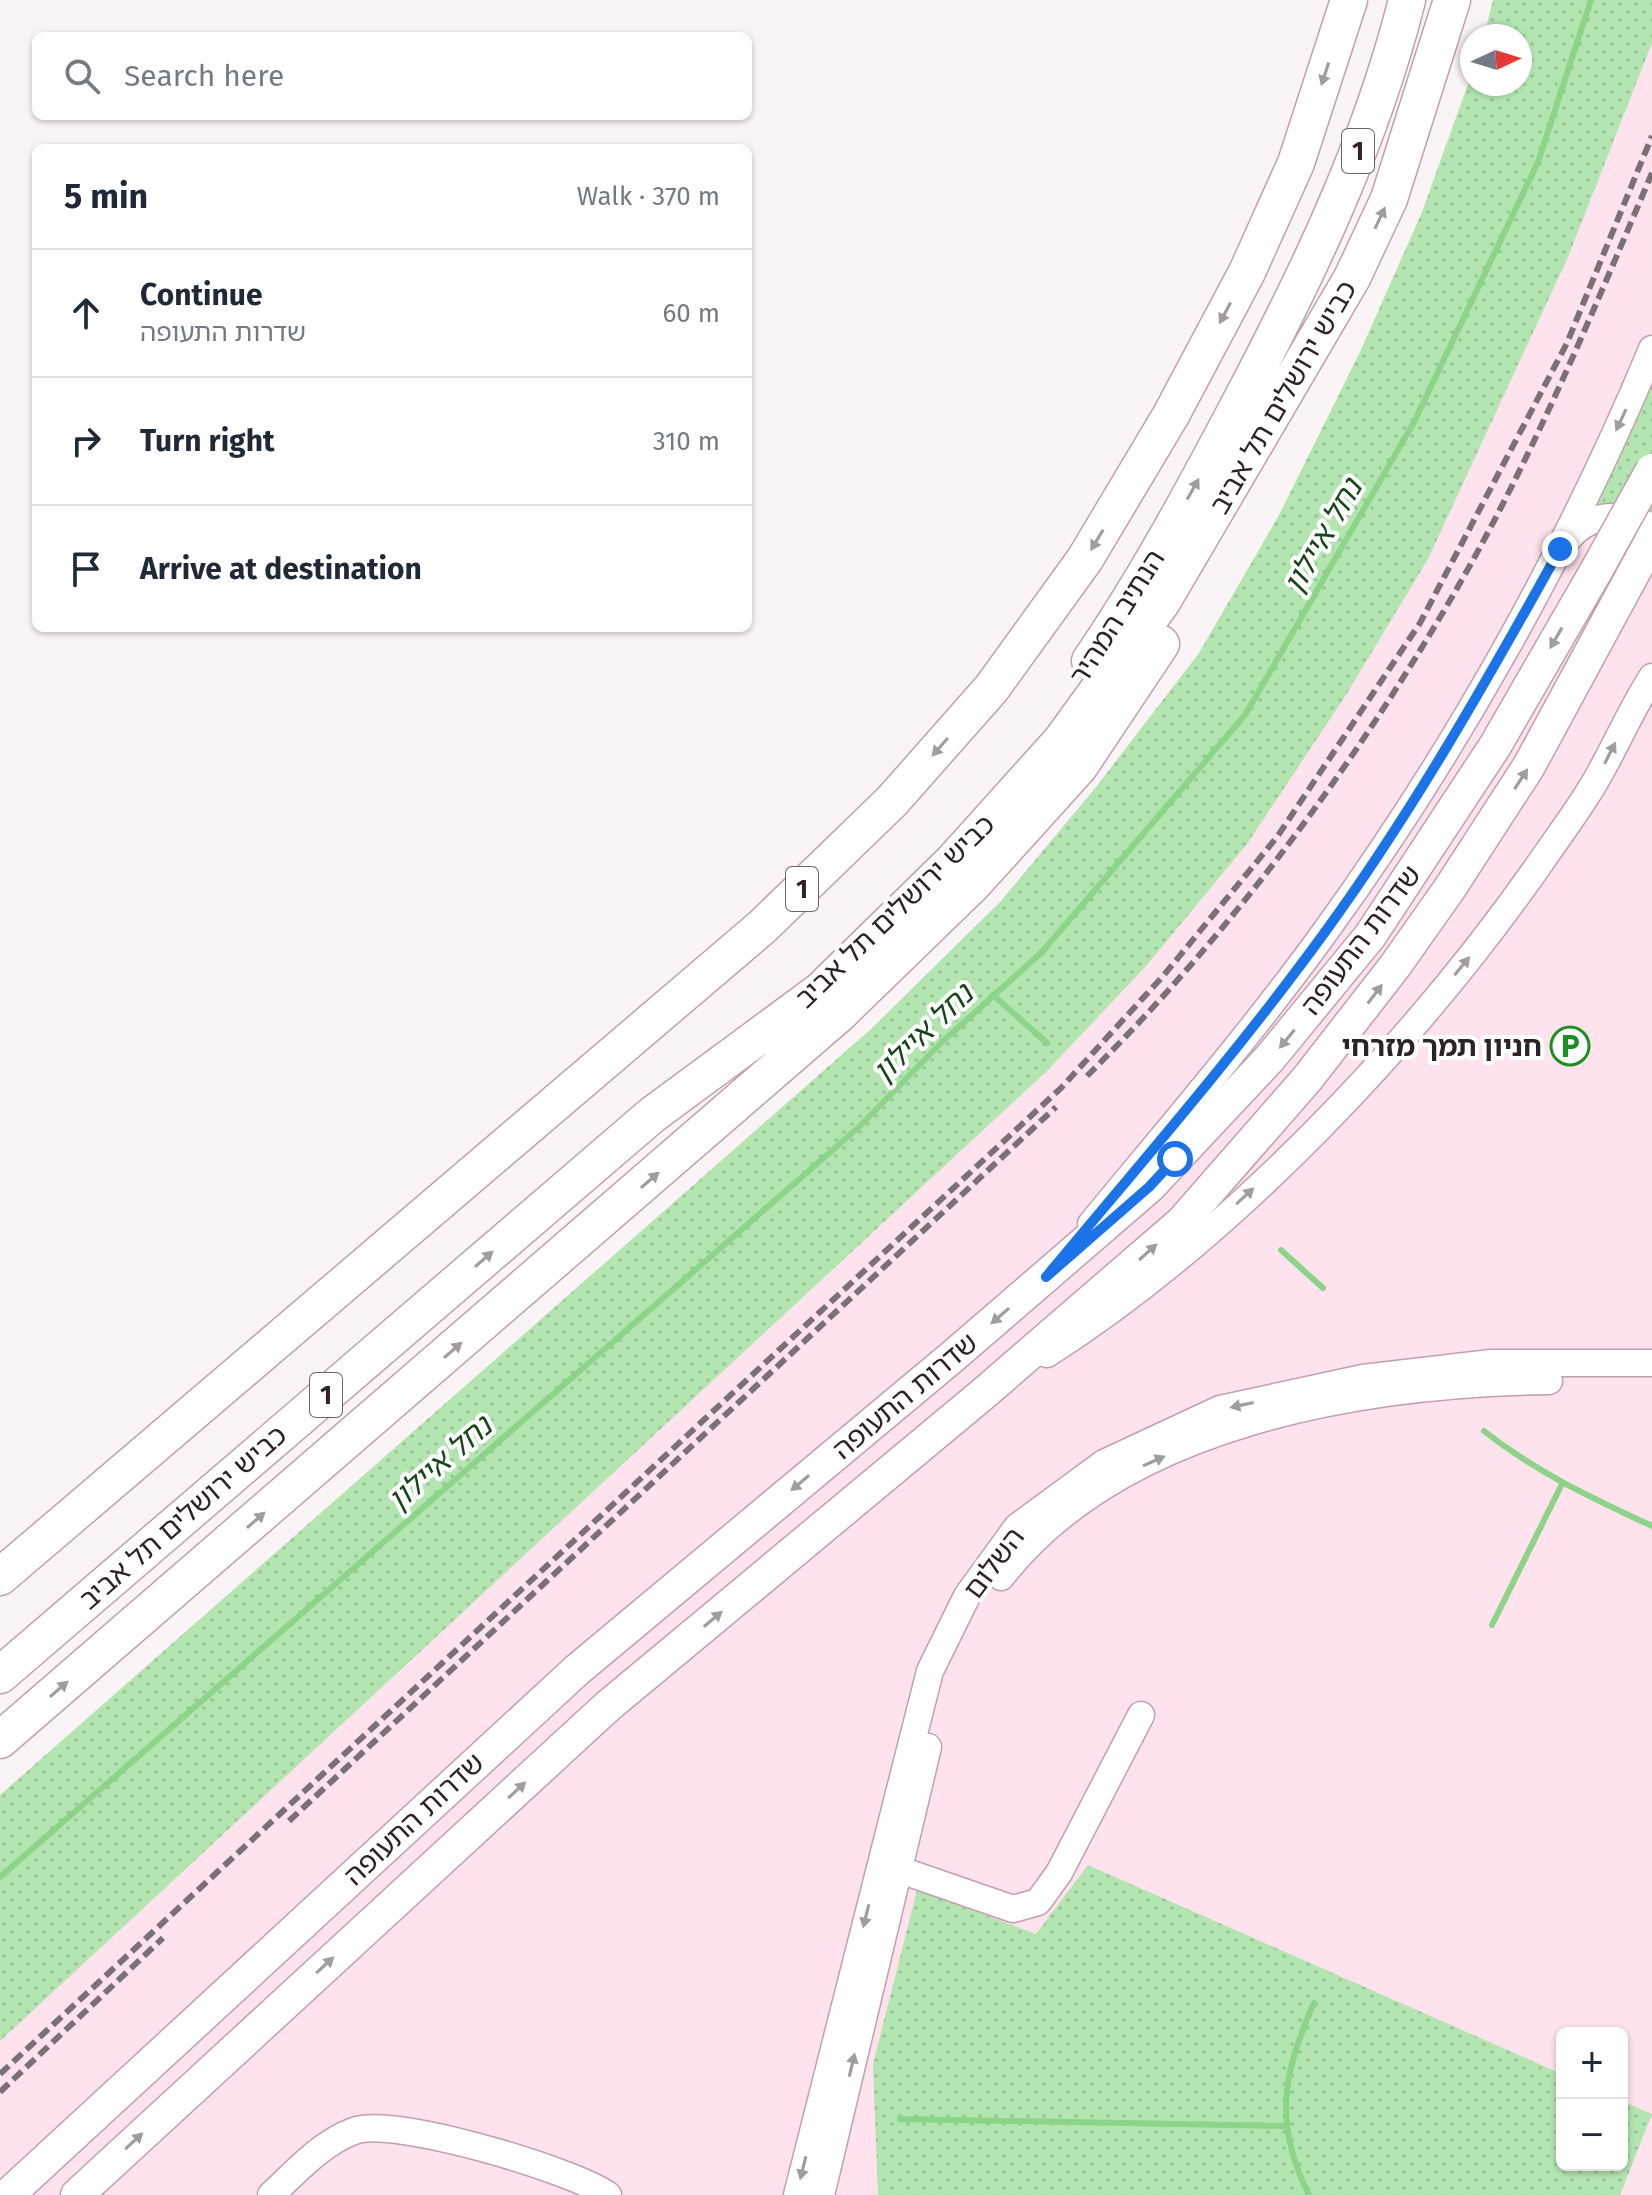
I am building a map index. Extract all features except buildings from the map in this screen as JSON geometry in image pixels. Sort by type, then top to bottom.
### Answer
[{"type":"highway","name":"1","points":[[0,1577],[762,927],[892,801],[991,689],[1085,559],[1171,415],[1247,272],[1296,163],[1349,0]]},
{"type":"highway","name":"הנתיב המהיר","points":[[652,1115],[806,977],[947,840],[1051,719],[1138,591],[1296,297],[1348,183],[1407,0]]},
{"type":"highway","name":"כביש ירושלים תל אביב","points":[[0,1675],[652,1115],[820,991],[953,861],[1061,741],[1162,602],[1352,278],[1389,199],[1452,0]]},
{"type":"highway","points":[[0,1740],[827,1025],[974,883],[1079,767],[1176,621],[1262,467],[1352,278]]},
{"type":"main road","name":"שדרות התעופה","points":[[8,2195],[577,1670],[1149,1187],[1270,1058],[1370,936],[1495,746],[1652,470]]},
{"type":"main road","name":"שדרות התעופה","points":[[77,2195],[608,1706],[983,1394],[1182,1222],[1346,1030],[1450,888],[1529,766],[1652,539]]},
{"type":"street","points":[[1046,1277],[1239,1045],[1326,931],[1491,673],[1560,549],[1652,349]]},
{"type":"street","points":[[1560,549],[1579,525],[1594,519],[1631,518],[1652,527]]},
{"type":"street","points":[[983,1394],[1119,1305],[1180,1257],[1312,1134],[1438,995],[1542,861],[1599,775],[1652,677]]},
{"type":"street","name":"השלום","points":[[797,2195],[889,1865],[930,1671],[967,1596],[1017,1527],[1104,1463],[1220,1409],[1363,1378],[1491,1363],[1652,1363]]},
{"type":"street","points":[[821,2195],[889,1865],[946,1678],[977,1609],[1028,1543],[1111,1480],[1234,1426],[1365,1396],[1492,1382],[1652,1379]]},
{"type":"street","points":[[889,1865],[1013,1909],[1038,1902],[1059,1873],[1141,1715]]},
{"type":"street","points":[[271,2195],[329,2143],[354,2130],[371,2127],[411,2132],[543,2165],[571,2174],[608,2195]]},
{"type":"shaded area","points":[[1652,0],[1652,2195],[0,2195],[0,1932],[971,1058]]},
{"type":"green space","points":[[1493,0],[1652,0],[1652,43],[1568,257],[1428,559],[1346,695],[1247,844],[1146,966],[1047,1071],[0,2041],[0,1795],[871,1029],[1001,901],[1096,787],[1199,653],[1278,517],[1360,352],[1422,212],[1464,96],[1532,96],[1532,24],[1487,24]]},
{"type":"green space","points":[[1652,363],[1652,513],[1593,507]]},
{"type":"green space","points":[[1088,1865],[1556,2071],[1556,2171],[1628,2171],[1628,2104],[1652,2114],[1620,2195],[878,2195],[873,2064],[917,1890],[1036,1934]]},
{"type":"waterway","name":"נחל איילון","points":[[0,1877],[859,1127],[941,1043],[1042,952],[1245,715],[1414,422],[1538,162],[1591,0]]},
{"type":"waterway","points":[[993,995],[1047,1043]]},
{"type":"waterway","points":[[1281,1250],[1323,1288]]},
{"type":"waterway","points":[[1484,1431],[1544,1472],[1652,1526]]},
{"type":"waterway","points":[[1492,1625],[1562,1484]]},
{"type":"waterway","points":[[1309,2195],[1290,2144],[1286,2098],[1295,2052],[1314,2003]]},
{"type":"waterway","points":[[900,2119],[1285,2126]]},
{"type":"railway","points":[[0,2074],[1061,1088],[1164,975],[1277,837],[1420,623],[1567,343],[1652,136]]},
{"type":"railway","points":[[1087,1076],[1142,1019],[1246,899],[1341,771],[1428,638],[1519,472],[1652,173]]},
{"type":"railway","points":[[289,1821],[1056,1107]]},
{"type":"railway","points":[[0,2092],[163,1938]]},
{"type":"place","name":"חניון תמך מזרחי","points":[[1570,1046]]},
{"type":"route","points":[[1175,1159],[1149,1187],[1046,1277],[1239,1045],[1326,931],[1491,673],[1560,549]]}]
